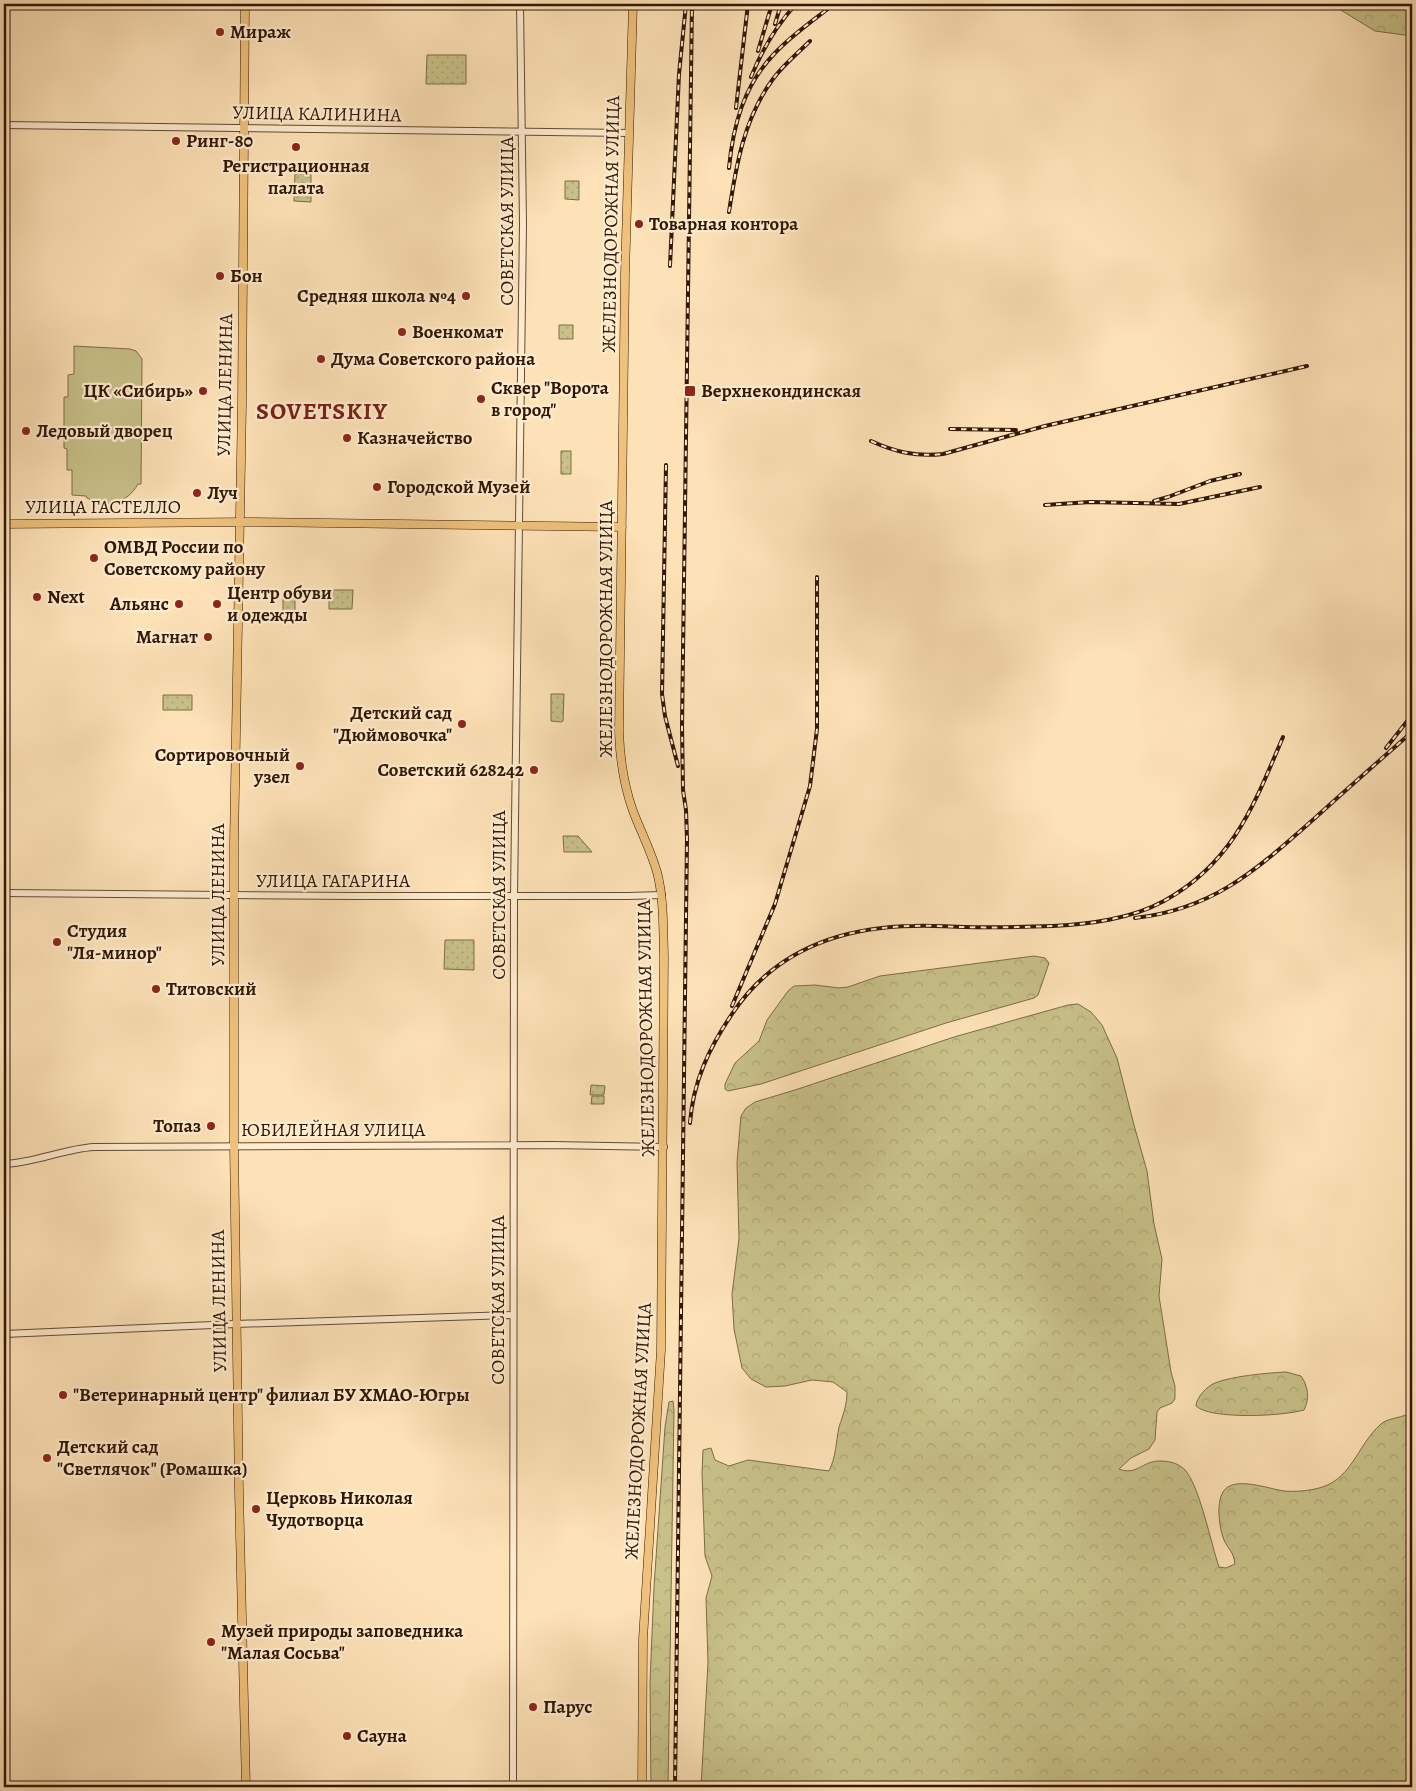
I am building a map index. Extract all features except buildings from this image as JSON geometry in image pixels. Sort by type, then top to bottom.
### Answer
[{"type":"main road","name":"УЛИЦА ЛЕНИНА","points":[[245,4],[234,895],[234,1145],[246,1787]]},
{"type":"main road","name":"ЖЕЛЕЗНОДОРОЖНАЯ УЛИЦА","points":[[633,4],[625,274],[618,723],[622,772],[629,798],[652,855],[662,895],[664,956],[661,1350],[643,1638],[642,1787]]},
{"type":"main road","name":"УЛИЦА ГАСТЕЛЛО","points":[[4,524],[240,522],[622,527]]},
{"type":"street","name":"СОВЕТСКАЯ УЛИЦА","points":[[513,1787],[512,1315],[514,896],[523,224],[520,4]]},
{"type":"street","name":"УЛИЦА КАЛИНИНА","points":[[4,125],[629,132]]},
{"type":"street","name":"УЛИЦА ГАГАРИНА","points":[[4,893],[662,895]]},
{"type":"street","name":"ЮБИЛЕЙНАЯ УЛИЦА","points":[[4,1164],[26,1161],[81,1148],[234,1145],[664,1147]]},
{"type":"street","points":[[4,1334],[512,1315]]},
{"type":"green space","points":[[1331,4],[1412,4],[1412,36],[1375,31]]},
{"type":"green space","points":[[427,55],[466,55],[466,84],[426,84]]},
{"type":"green space","points":[[295,174],[311,174],[311,202],[294,201]]},
{"type":"green space","points":[[565,181],[579,181],[579,200],[565,199]]},
{"type":"green space","points":[[559,325],[573,325],[573,339],[559,339]]},
{"type":"green space","points":[[74,346],[130,349],[136,351],[142,359],[141,484],[138,484],[122,500],[101,503],[86,496],[72,495],[72,470],[67,470],[67,449],[64,448],[64,397],[68,397],[68,375],[74,374]]},
{"type":"green space","points":[[561,451],[571,451],[571,474],[561,474]]},
{"type":"green space","points":[[329,590],[353,590],[352,609],[329,609]]},
{"type":"green space","points":[[283,591],[295,591],[295,615],[283,615]]},
{"type":"green space","points":[[551,694],[564,694],[563,721],[561,722],[551,721]]},
{"type":"green space","points":[[163,695],[192,695],[192,710],[163,710]]},
{"type":"green space","points":[[563,836],[578,836],[592,852],[564,852]]},
{"type":"green space","points":[[445,940],[474,940],[474,970],[444,969]]},
{"type":"green space","points":[[1034,956],[1045,958],[1049,963],[1038,995],[1034,998],[946,1023],[761,1084],[728,1091],[725,1089],[725,1084],[735,1063],[759,1041],[767,1020],[788,991],[794,986],[848,987],[880,976]]},
{"type":"green space","points":[[1078,1004],[1091,1012],[1102,1025],[1117,1058],[1147,1171],[1154,1224],[1162,1259],[1159,1296],[1175,1386],[1175,1399],[1157,1412],[1155,1440],[1149,1449],[1131,1458],[1119,1469],[1130,1471],[1148,1463],[1166,1461],[1172,1462],[1184,1469],[1195,1487],[1200,1500],[1219,1567],[1226,1568],[1235,1564],[1232,1553],[1222,1535],[1219,1516],[1221,1497],[1228,1487],[1235,1484],[1252,1484],[1284,1491],[1295,1491],[1311,1490],[1327,1485],[1346,1471],[1365,1442],[1381,1424],[1412,1411],[1412,1787],[701,1787],[708,1663],[706,1598],[712,1576],[705,1556],[703,1450],[711,1448],[715,1460],[729,1466],[748,1460],[829,1471],[847,1397],[847,1392],[833,1382],[812,1380],[785,1386],[766,1387],[751,1379],[742,1368],[734,1329],[732,1294],[739,1239],[737,1162],[741,1116],[746,1108],[755,1102],[954,1037],[1068,1005]]},
{"type":"green space","points":[[591,1085],[605,1086],[604,1095],[590,1095]]},
{"type":"green space","points":[[592,1096],[604,1096],[604,1104],[591,1104]]},
{"type":"green space","points":[[1286,1372],[1301,1376],[1307,1388],[1308,1397],[1304,1410],[1281,1414],[1231,1415],[1204,1410],[1196,1406],[1202,1393],[1215,1383],[1240,1377]]},
{"type":"green space","points":[[673,1401],[668,1787],[651,1787],[650,1682],[654,1587],[665,1427],[669,1402]]},
{"type":"railway","points":[[670,266],[679,74],[686,4]]},
{"type":"railway","points":[[675,1787],[687,839],[683,790],[682,726],[692,4]]},
{"type":"railway","points":[[736,108],[748,4]]},
{"type":"railway","points":[[758,51],[772,4]]},
{"type":"railway","points":[[775,24],[781,4]]},
{"type":"railway","points":[[751,77],[770,39],[796,4]]},
{"type":"railway","points":[[729,168],[737,121],[755,78],[764,65],[782,46],[834,4]]},
{"type":"railway","points":[[729,212],[738,160],[755,110],[763,94],[777,74],[810,41]]},
{"type":"railway","points":[[871,441],[906,453],[924,455],[943,454],[1045,426],[1307,366]]},
{"type":"railway","points":[[950,429],[1016,430]]},
{"type":"railway","points":[[666,465],[662,694],[665,716],[678,766]]},
{"type":"railway","points":[[1154,501],[1210,481],[1240,474]]},
{"type":"railway","points":[[1045,505],[1090,502],[1179,504],[1260,487]]},
{"type":"railway","points":[[732,1006],[775,904],[810,786],[817,729],[817,577]]},
{"type":"railway","points":[[1386,748],[1412,715]]},
{"type":"railway","points":[[1135,918],[1189,906],[1212,896],[1254,870],[1412,732]]},
{"type":"railway","points":[[690,1123],[699,1079],[716,1040],[732,1014],[749,992],[768,974],[789,959],[811,947],[835,938],[860,931],[887,927],[1067,925],[1110,920],[1151,907],[1188,886],[1208,869],[1224,850],[1251,809],[1283,737]]},
{"type":"place","name":"Мираж","points":[[220,32]]},
{"type":"place","name":"Ринг-80","points":[[176,141]]},
{"type":"place","name":"Регистрационная палата","points":[[296,147]]},
{"type":"place","name":"Товарная контора","points":[[639,224]]},
{"type":"place","name":"Бон","points":[[220,276]]},
{"type":"place","name":"Средняя школа №4","points":[[466,296]]},
{"type":"place","name":"Военкомат","points":[[402,332]]},
{"type":"place","name":"Дума Советского района","points":[[321,359]]},
{"type":"place","name":"ЦК «Сибирь»","points":[[203,391]]},
{"type":"place","name":"Верхнекондинская","points":[[690,391]]},
{"type":"place","name":"Сквер \"Ворота в город\"","points":[[481,399]]},
{"type":"place","name":"Ледовый дворец","points":[[26,431]]},
{"type":"place","name":"Казначейство","points":[[347,438]]},
{"type":"place","name":"Городской Музей","points":[[377,487]]},
{"type":"place","name":"Луч","points":[[197,493]]},
{"type":"place","name":"ОМВД России по Советскому району","points":[[94,558]]},
{"type":"place","name":"Next","points":[[37,597]]},
{"type":"place","name":"Альянс","points":[[179,604]]},
{"type":"place","name":"Центр обуви и одежды","points":[[217,604]]},
{"type":"place","name":"Магнат","points":[[208,637]]},
{"type":"place","name":"Детский сад \"Дюймовочка\"","points":[[462,724]]},
{"type":"place","name":"Сортировочный узел","points":[[300,766]]},
{"type":"place","name":"Советский 628242","points":[[534,770]]},
{"type":"place","name":"Студия \"Ля-минор\"","points":[[57,942]]},
{"type":"place","name":"Титовский","points":[[156,989]]},
{"type":"place","name":"Топаз","points":[[211,1126]]},
{"type":"place","name":"\"Ветеринарный центр\" филиал БУ ХМАО-Югры","points":[[63,1395]]},
{"type":"place","name":"Детский сад \"Светлячок\" (Ромашка)","points":[[47,1458]]},
{"type":"place","name":"Церковь Николая Чудотворца","points":[[256,1509]]},
{"type":"place","name":"Музей природы заповедника \"Малая Сосьва\"","points":[[211,1642]]},
{"type":"place","name":"Парус","points":[[533,1707]]},
{"type":"place","name":"Сауна","points":[[347,1736]]},
{"type":"district","name":"SOVETSKIY","points":[[322,411]]}]
